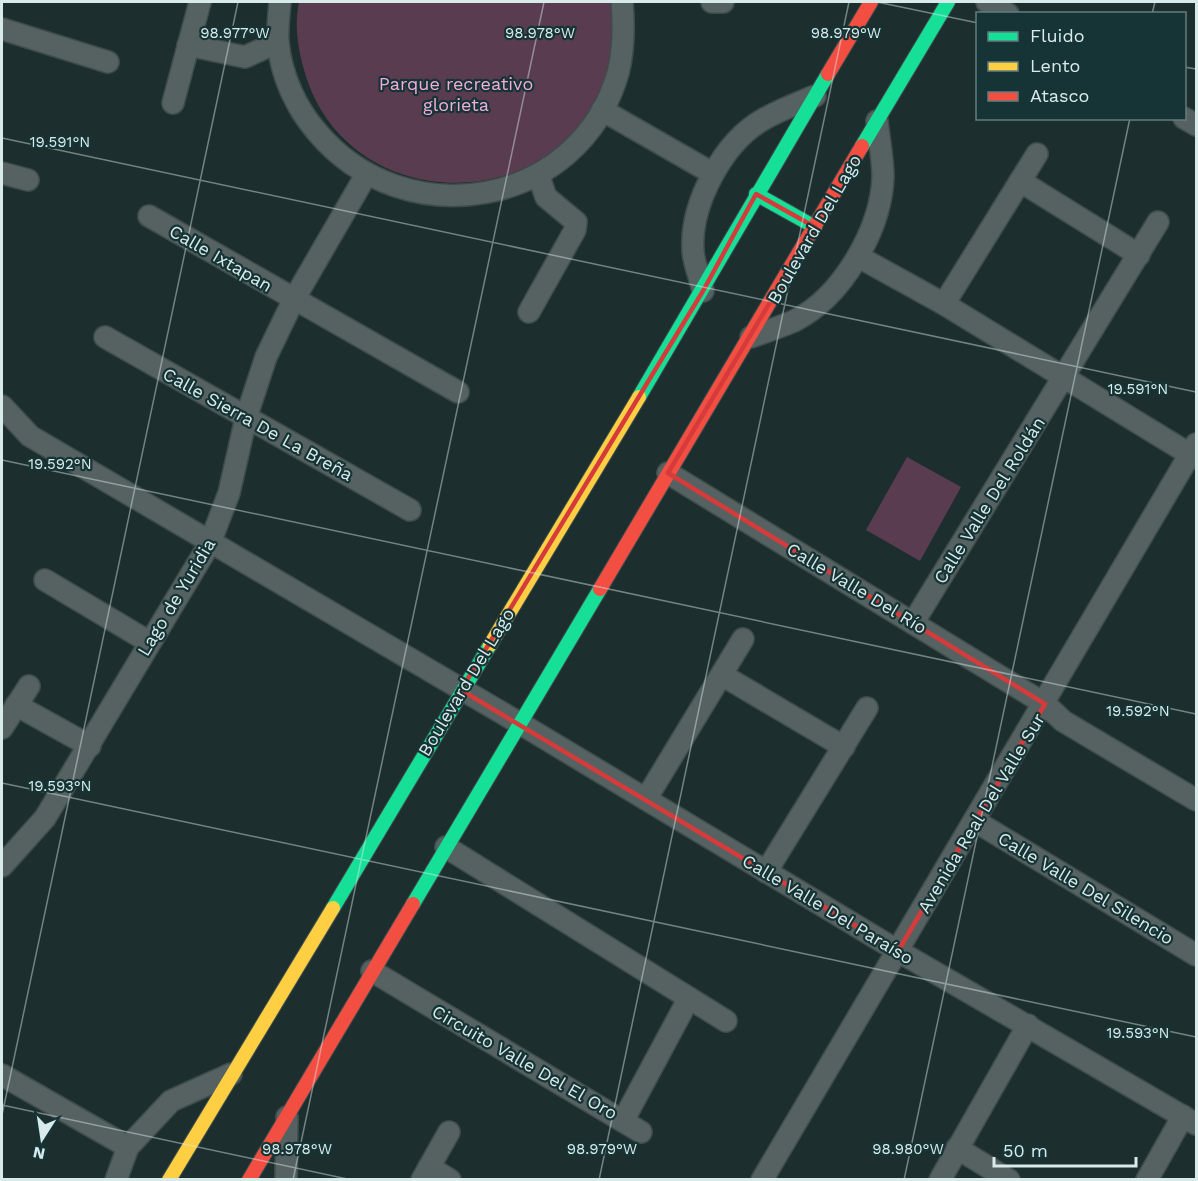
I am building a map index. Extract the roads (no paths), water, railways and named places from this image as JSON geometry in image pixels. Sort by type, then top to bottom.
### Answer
[{"type":"street","points":[[173,103],[200,2]]},
{"type":"street","points":[[280,2],[278,42],[287,82],[305,119],[332,151],[366,175],[399,189],[422,194],[470,196],[505,189],[538,174],[563,157],[585,135],[602,110],[618,74],[624,35],[622,2]]},
{"type":"street","points":[[712,2],[723,2]]},
{"type":"street","name":"Boulevard Del Lago","points":[[171,1179],[231,1074],[461,690],[703,291],[756,194],[871,2]]},
{"type":"street","name":"Boulevard Del Lago","points":[[249,1179],[948,2]]},
{"type":"street","points":[[987,2],[1004,12]]},
{"type":"street","points":[[2,29],[108,62]]},
{"type":"street","points":[[189,45],[245,57],[278,42]]},
{"type":"street","points":[[703,291],[693,251],[697,221],[712,173],[733,146],[762,119],[814,96]]},
{"type":"street","points":[[602,110],[712,173]]},
{"type":"street","name":"Boulevard Del Lago","points":[[751,337],[796,320],[833,291],[859,257],[874,218],[883,178],[877,122]]},
{"type":"street","points":[[944,304],[1037,154]]},
{"type":"street","points":[[2,172],[28,180]]},
{"type":"street","points":[[529,312],[575,230],[576,222],[546,197],[538,174]]},
{"type":"street","name":"Lago de Yuridia","points":[[2,866],[45,818],[210,543],[229,494],[246,418],[266,357],[293,301],[366,175]]},
{"type":"street","points":[[1020,181],[1139,255]]},
{"type":"street","points":[[756,194],[815,227]]},
{"type":"street","name":"Calle Ixtapan","points":[[149,216],[293,301],[458,392]]},
{"type":"street","name":"Calle Valle Del Roldán","points":[[913,623],[1066,377],[1158,222]]},
{"type":"street","points":[[859,257],[944,304],[1194,452]]},
{"type":"street","name":"Calle Sierra De La Breña","points":[[105,337],[410,510]]},
{"type":"street","name":"Calle Valle Del Paraíso","points":[[2,406],[30,436],[521,724],[898,951],[1190,1120]]},
{"type":"street","name":"Avenida Real Del Valle Sur","points":[[762,1179],[1194,452]]},
{"type":"street","name":"Calle Valle Del Río","points":[[668,473],[1045,704]]},
{"type":"street","points":[[45,580],[149,642]]},
{"type":"street","points":[[646,799],[743,639]]},
{"type":"street","points":[[722,675],[844,747]]},
{"type":"street","points":[[2,728],[28,686]]},
{"type":"street","points":[[1045,704],[1063,721],[1197,800]]},
{"type":"street","points":[[16,705],[90,746]]},
{"type":"street","points":[[766,872],[867,708]]},
{"type":"street","name":"Calle Valle Del Silencio","points":[[975,821],[1197,955]]},
{"type":"street","points":[[446,847],[726,1021]]},
{"type":"street","name":"Circuito Valle Del El Oro","points":[[372,971],[632,1127],[689,998]]},
{"type":"street","points":[[940,1179],[1028,1025]]},
{"type":"street","points":[[116,1179],[128,1147],[171,1101],[231,1074]]},
{"type":"street","points":[[2,1075],[128,1147]]},
{"type":"street","name":"Boulevard Del Lago","points":[[286,1179],[287,1115]]},
{"type":"street","points":[[1147,1179],[1190,1120]]},
{"type":"street","points":[[449,1131],[425,1173],[450,1179]]},
{"type":"street","points":[[957,1148],[1009,1179]]},
{"type":"park label","name":"Parque recreativo glorieta","points":[[456,94]]}]
